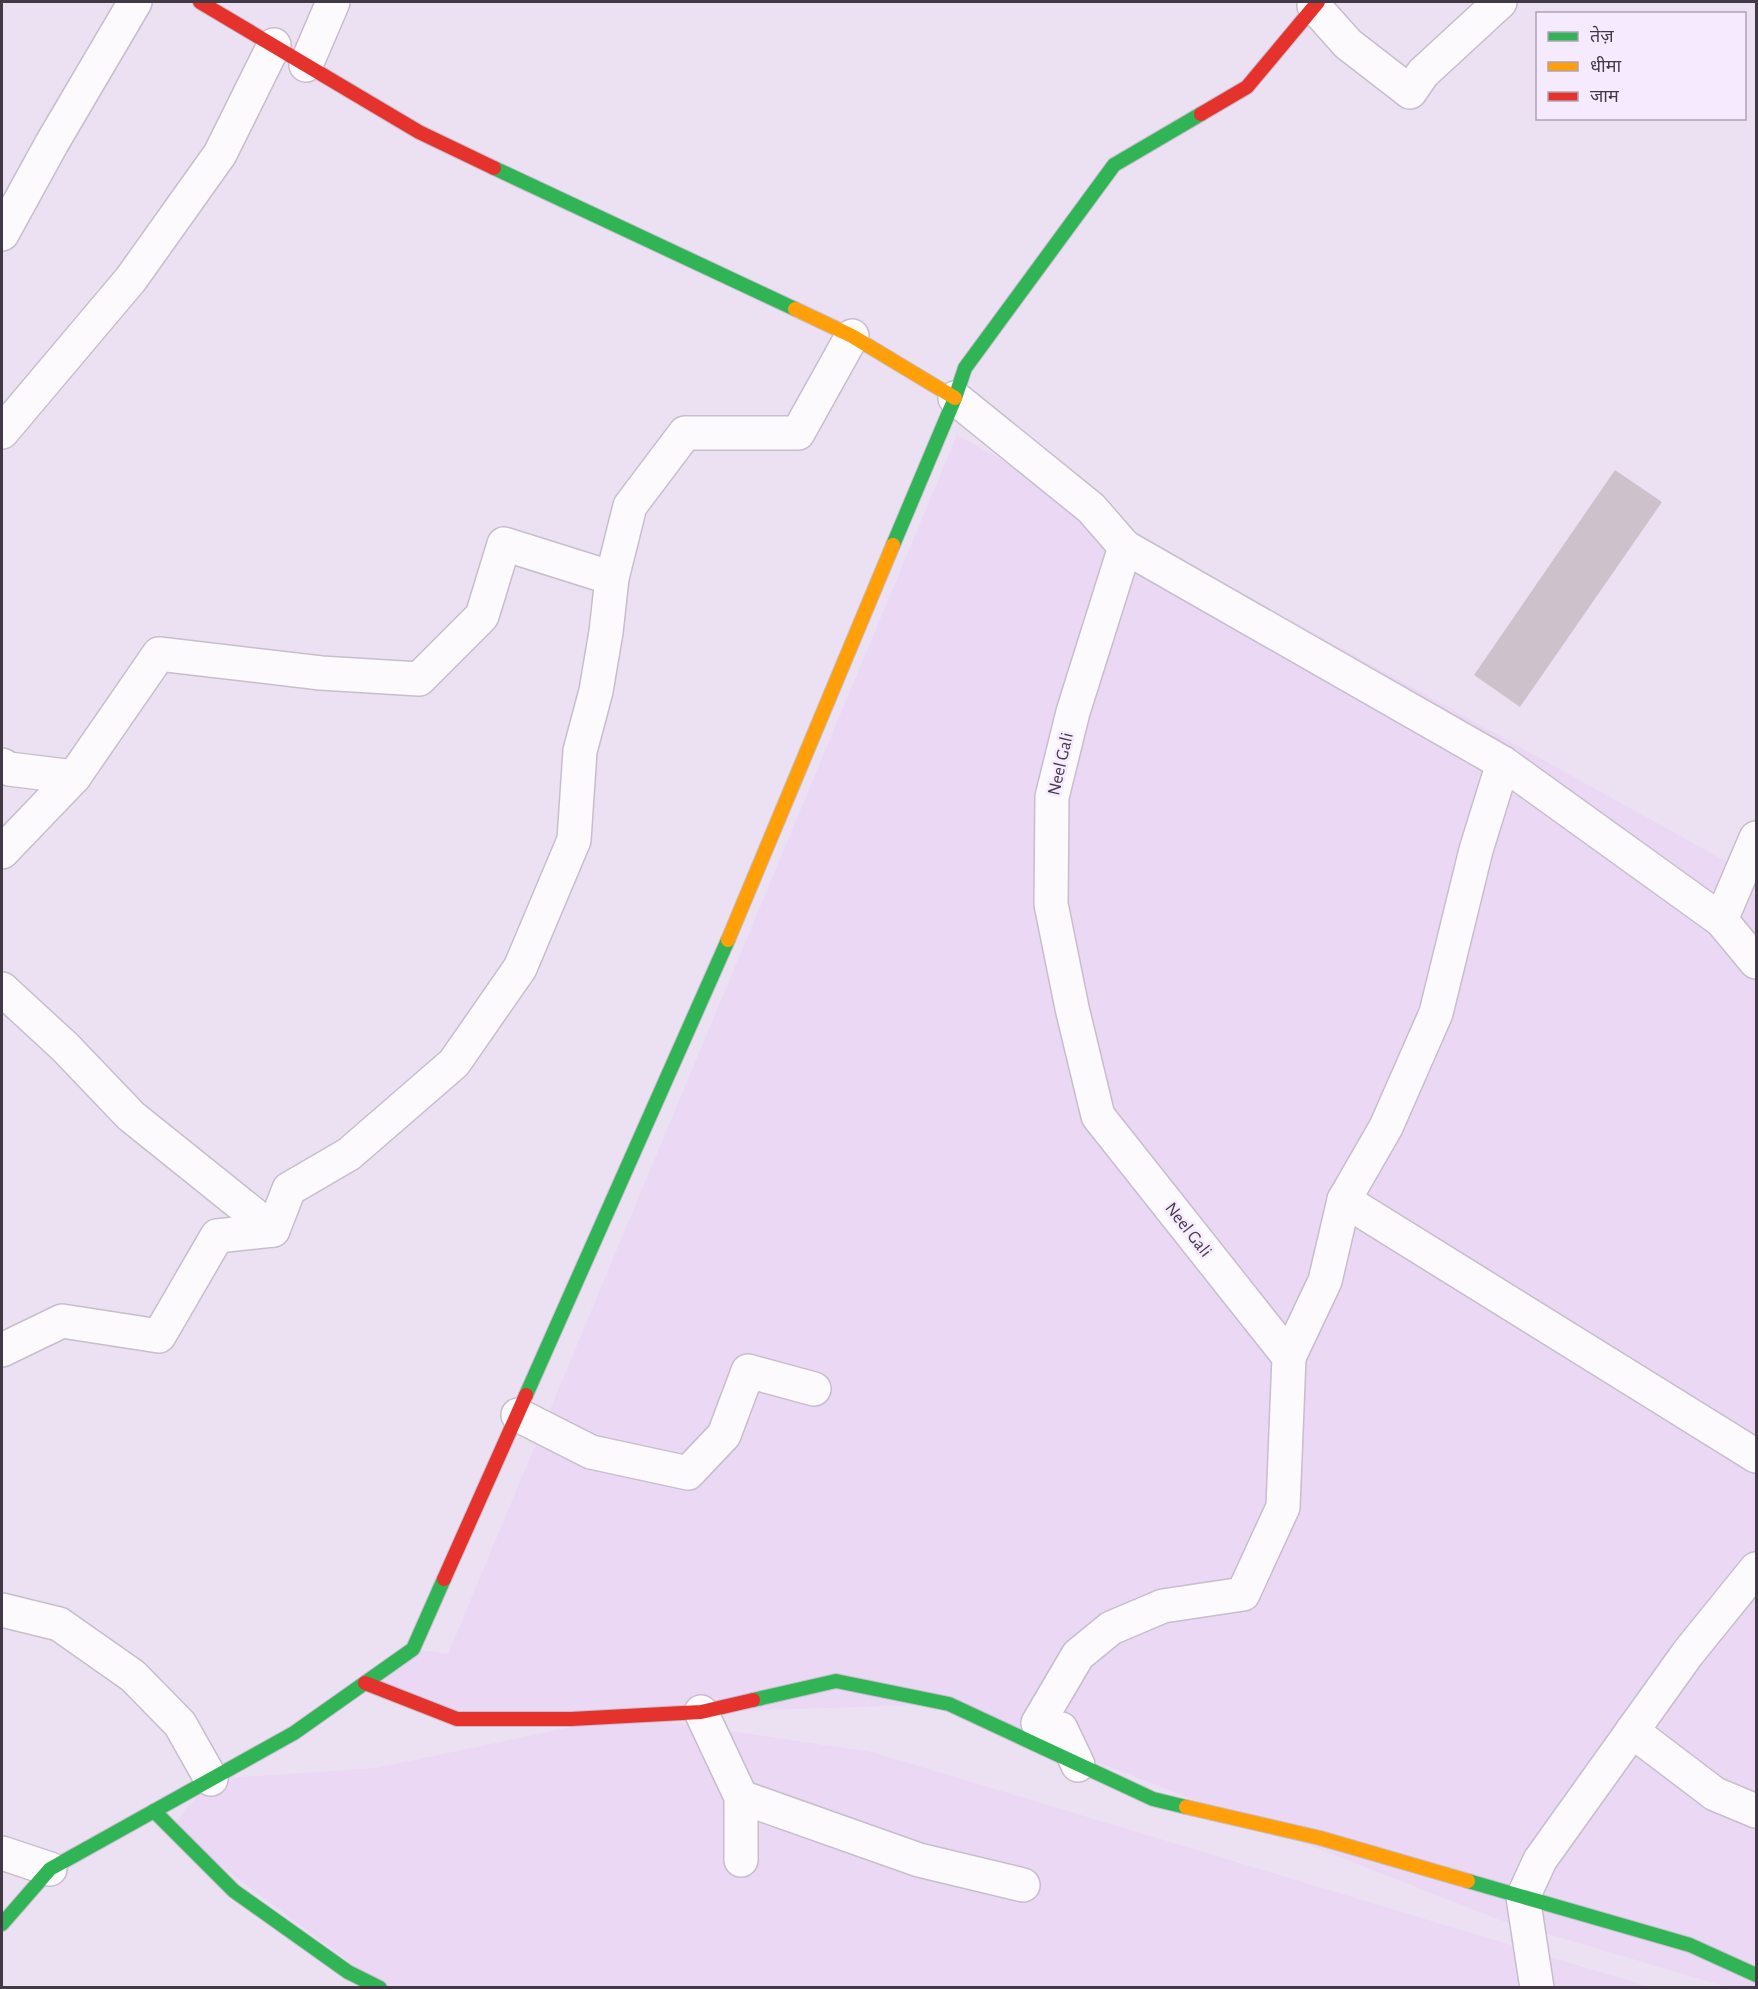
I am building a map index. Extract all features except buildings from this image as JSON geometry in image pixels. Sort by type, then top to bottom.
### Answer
[{"type":"street","points":[[2,234],[52,142],[135,2]]},
{"type":"street","points":[[200,2],[419,132],[852,336],[955,398],[1091,508],[1125,547],[1503,762],[1721,920],[1756,962]]},
{"type":"street","points":[[306,65],[333,2]]},
{"type":"street","points":[[2,1924],[50,1869],[294,1733],[413,1649],[709,985],[955,398],[965,368],[1114,165],[1248,87],[1316,4],[1348,44],[1410,92],[1423,74],[1500,2]]},
{"type":"street","points":[[2,432],[131,279],[213,164],[274,45]]},
{"type":"street","points":[[273,1230],[289,1189],[349,1154],[454,1063],[520,968],[574,840],[580,751],[596,692],[612,578],[630,506],[685,433],[798,433],[852,336]]},
{"type":"street","points":[[2,852],[74,777],[159,654],[321,673],[419,679],[482,616],[504,544],[612,578]]},
{"type":"street","name":"Neel Gali","points":[[1125,547],[1073,712],[1052,797],[1051,904],[1098,1116],[1289,1357]]},
{"type":"street","points":[[1078,1765],[1061,1729],[1038,1723],[1078,1655],[1111,1628],[1163,1606],[1243,1594],[1283,1507],[1289,1357],[1325,1281],[1344,1200],[1386,1127],[1436,1012],[1476,850],[1503,762]]},
{"type":"street","points":[[2,765],[9,769],[74,777]]},
{"type":"street","points":[[1721,920],[1756,838]]},
{"type":"street","points":[[2,989],[65,1047],[131,1116],[273,1230]]},
{"type":"street","points":[[1344,1200],[1756,1456]]},
{"type":"street","points":[[2,1350],[62,1321],[159,1336],[217,1236],[273,1230]]},
{"type":"street","points":[[518,1415],[591,1452],[688,1473],[724,1436],[748,1371],[814,1389]]},
{"type":"street","points":[[1537,1988],[1523,1897],[1540,1860],[1688,1653],[1756,1569]]},
{"type":"street","points":[[2,1610],[59,1624],[133,1676],[180,1724],[211,1779]]},
{"type":"street","points":[[365,1683],[457,1719],[571,1719],[700,1712],[836,1681],[949,1704],[1153,1799],[1320,1838],[1690,1945],[1756,1975]]},
{"type":"street","points":[[700,1712],[741,1797],[741,1860]]},
{"type":"street","points":[[1632,1731],[1715,1794],[1756,1811]]},
{"type":"street","points":[[741,1797],[919,1860],[1023,1885]]},
{"type":"street","points":[[154,1811],[234,1891],[348,1972],[380,1988]]},
{"type":"street","points":[[2,1853],[50,1869]]},
{"type":"shaded area","points":[[957,435],[1756,878],[1756,1987],[1727,1987],[1500,1920],[949,1704],[701,1712],[634,1717],[872,1752],[1650,1987],[383,1987],[171,1829],[211,1779],[376,1768],[619,1717],[457,1719],[360,1686],[413,1649],[448,1654]]},
{"type":"traffic: fast","points":[[893,545],[955,398],[965,368],[1114,165],[1201,114]]},
{"type":"traffic: fast","points":[[494,168],[795,309]]},
{"type":"traffic: fast","points":[[526,1395],[728,940]]},
{"type":"traffic: fast","points":[[2,1924],[50,1869],[294,1733],[413,1649],[444,1579]]},
{"type":"traffic: fast","points":[[753,1700],[836,1681],[949,1704],[1153,1799],[1186,1807]]},
{"type":"traffic: fast","points":[[154,1811],[234,1891],[348,1972],[380,1988]]},
{"type":"traffic: fast","points":[[1468,1881],[1690,1945],[1756,1975]]},
{"type":"traffic: slow","points":[[795,309],[852,336],[955,398]]},
{"type":"traffic: slow","points":[[728,940],[893,545]]},
{"type":"traffic: slow","points":[[1186,1807],[1320,1838],[1468,1881]]},
{"type":"traffic: jam","points":[[200,2],[419,132],[494,168]]},
{"type":"traffic: jam","points":[[1201,114],[1247,87],[1318,2]]},
{"type":"traffic: jam","points":[[444,1579],[526,1395]]},
{"type":"traffic: jam","points":[[365,1683],[457,1719],[571,1719],[701,1712],[753,1700]]}]
